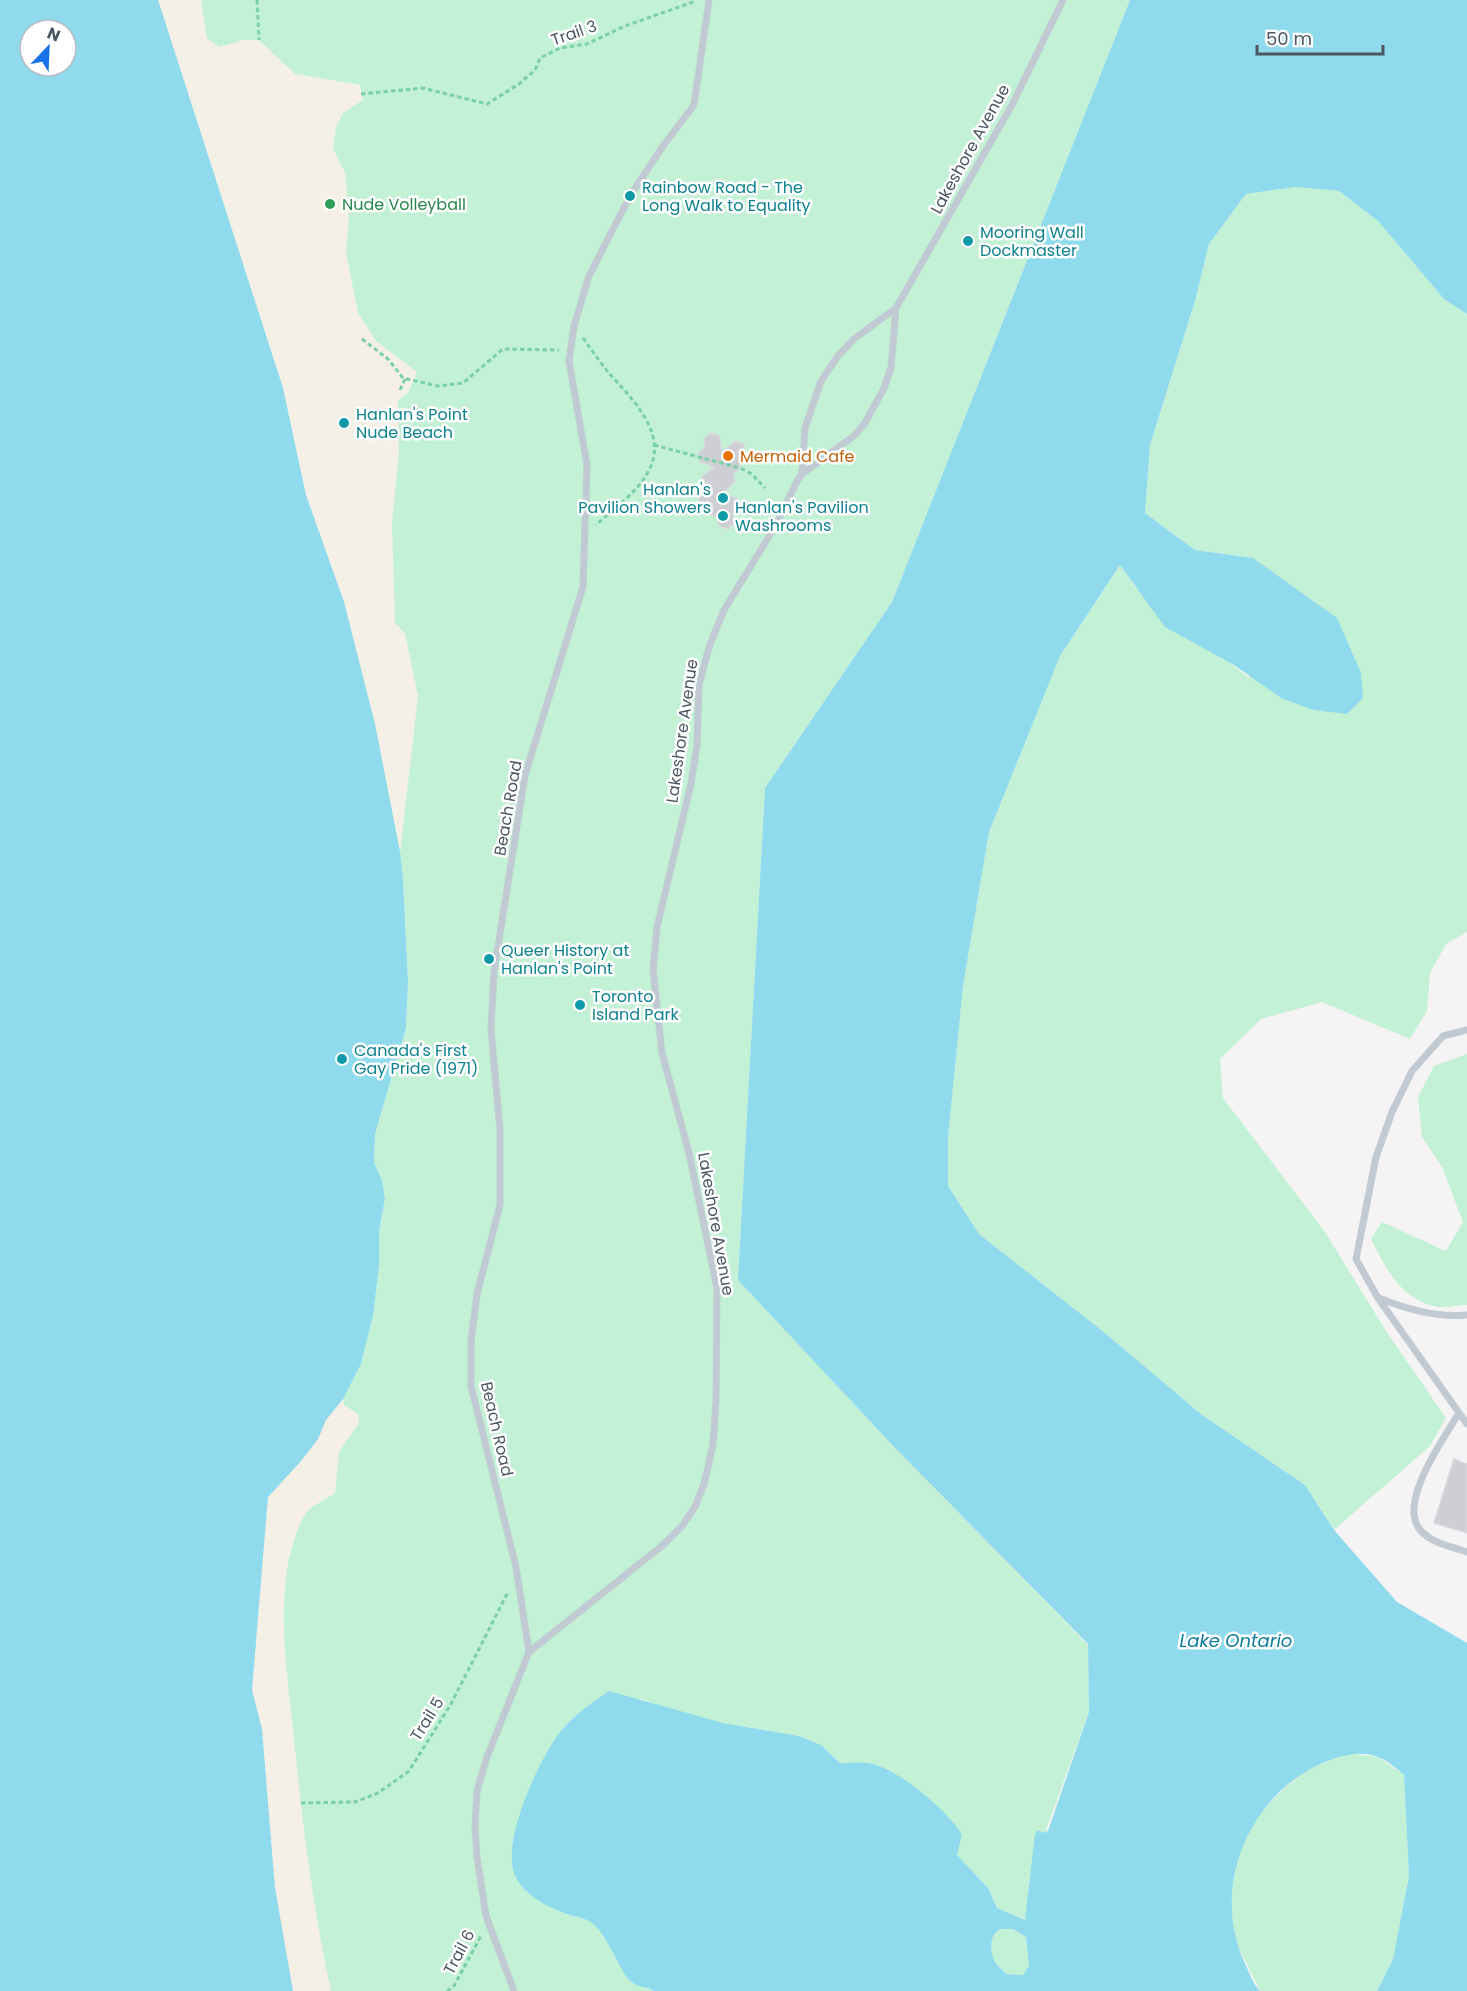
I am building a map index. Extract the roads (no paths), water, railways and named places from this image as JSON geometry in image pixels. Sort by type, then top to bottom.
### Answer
[{"type":"lane","name":"Beach Road","points":[[529,1652],[517,1573],[471,1386],[471,1341],[477,1294],[500,1204],[500,1130],[491,1029],[494,972],[525,775],[583,587],[587,465],[569,350],[574,326],[590,276],[625,206],[663,146],[694,105],[709,0]]},
{"type":"lane","name":"Lakeshore Avenue","points":[[514,1991],[488,1921],[477,1857],[474,1827],[477,1791],[487,1757],[529,1652],[663,1545],[682,1526],[695,1507],[704,1484],[713,1445],[716,1400],[717,1288],[689,1153],[662,1053],[656,1008],[654,959],[667,880],[691,784],[697,745],[699,685],[708,647],[724,610],[776,525],[802,474],[806,428],[821,381],[837,357],[854,339],[896,308],[1012,105],[1064,0]]},
{"type":"lane","name":"Lakeshore Avenue","points":[[802,474],[836,451],[865,423],[884,388],[891,368],[896,308]]},
{"type":"lane","points":[[1467,1030],[1443,1036],[1412,1071],[1392,1112],[1376,1157],[1356,1259],[1378,1298],[1467,1424]]},
{"type":"lane","points":[[1378,1298],[1404,1308],[1454,1316],[1467,1315]]},
{"type":"lane","points":[[1459,1413],[1420,1484],[1414,1503],[1413,1520],[1421,1532],[1441,1544],[1467,1552]]},
{"type":"water","points":[[0,0],[158,0],[283,388],[306,495],[344,602],[375,724],[400,852],[408,981],[406,1028],[375,1134],[374,1163],[382,1180],[385,1199],[379,1231],[379,1266],[373,1316],[361,1364],[343,1399],[326,1420],[318,1439],[268,1497],[252,1690],[262,1729],[275,1888],[293,1991],[0,1991]]},
{"type":"water","name":"Lake Ontario","points":[[1130,0],[1467,0],[1467,314],[1444,299],[1378,221],[1339,191],[1295,187],[1246,194],[1209,244],[1195,301],[1150,445],[1145,513],[1195,550],[1253,558],[1337,618],[1361,673],[1363,698],[1347,714],[1313,710],[1281,698],[1234,665],[1165,627],[1120,565],[1060,656],[989,832],[963,986],[948,1137],[948,1186],[979,1234],[1105,1333],[1202,1415],[1305,1485],[1334,1530],[1397,1602],[1467,1643],[1467,1991],[1377,1991],[1393,1959],[1409,1876],[1404,1775],[1381,1758],[1364,1754],[1338,1757],[1299,1776],[1276,1795],[1258,1818],[1244,1844],[1235,1872],[1232,1901],[1234,1930],[1243,1959],[1252,1980],[1260,1991],[654,1991],[628,1979],[604,1937],[592,1923],[547,1905],[533,1897],[518,1881],[513,1867],[512,1849],[522,1807],[540,1766],[557,1736],[568,1723],[609,1691],[723,1723],[799,1736],[821,1745],[840,1763],[869,1763],[894,1773],[933,1802],[962,1834],[957,1855],[988,1888],[997,1908],[1025,1920],[1035,1834],[1038,1830],[1042,1833],[1048,1831],[1089,1712],[1088,1644],[896,1449],[738,1280],[765,788],[892,602]],"holes":[[[1013,1929],[1026,1937],[1029,1966],[1023,1975],[1006,1974],[992,1954],[992,1939],[997,1931]]]},
{"type":"place","name":"Rainbow Road - The Long Walk to Equality","points":[[630,196]]},
{"type":"place","name":"Nude Volleyball","points":[[330,204]]},
{"type":"place","name":"Mooring Wall Dockmaster","points":[[968,241]]},
{"type":"place","name":"Hanlan's Point Nude Beach","points":[[344,423]]},
{"type":"place","name":"Mermaid Cafe","points":[[728,456]]},
{"type":"place","name":"Hanlan's Pavilion Showers","points":[[723,498]]},
{"type":"place","name":"Hanlan's Pavilion Washrooms","points":[[723,516]]},
{"type":"place","name":"Queer History at Hanlan's Point","points":[[489,959]]},
{"type":"place","name":"Toronto Island Park","points":[[580,1005]]},
{"type":"place","name":"Canada's First Gay Pride (1971)","points":[[342,1059]]}]
